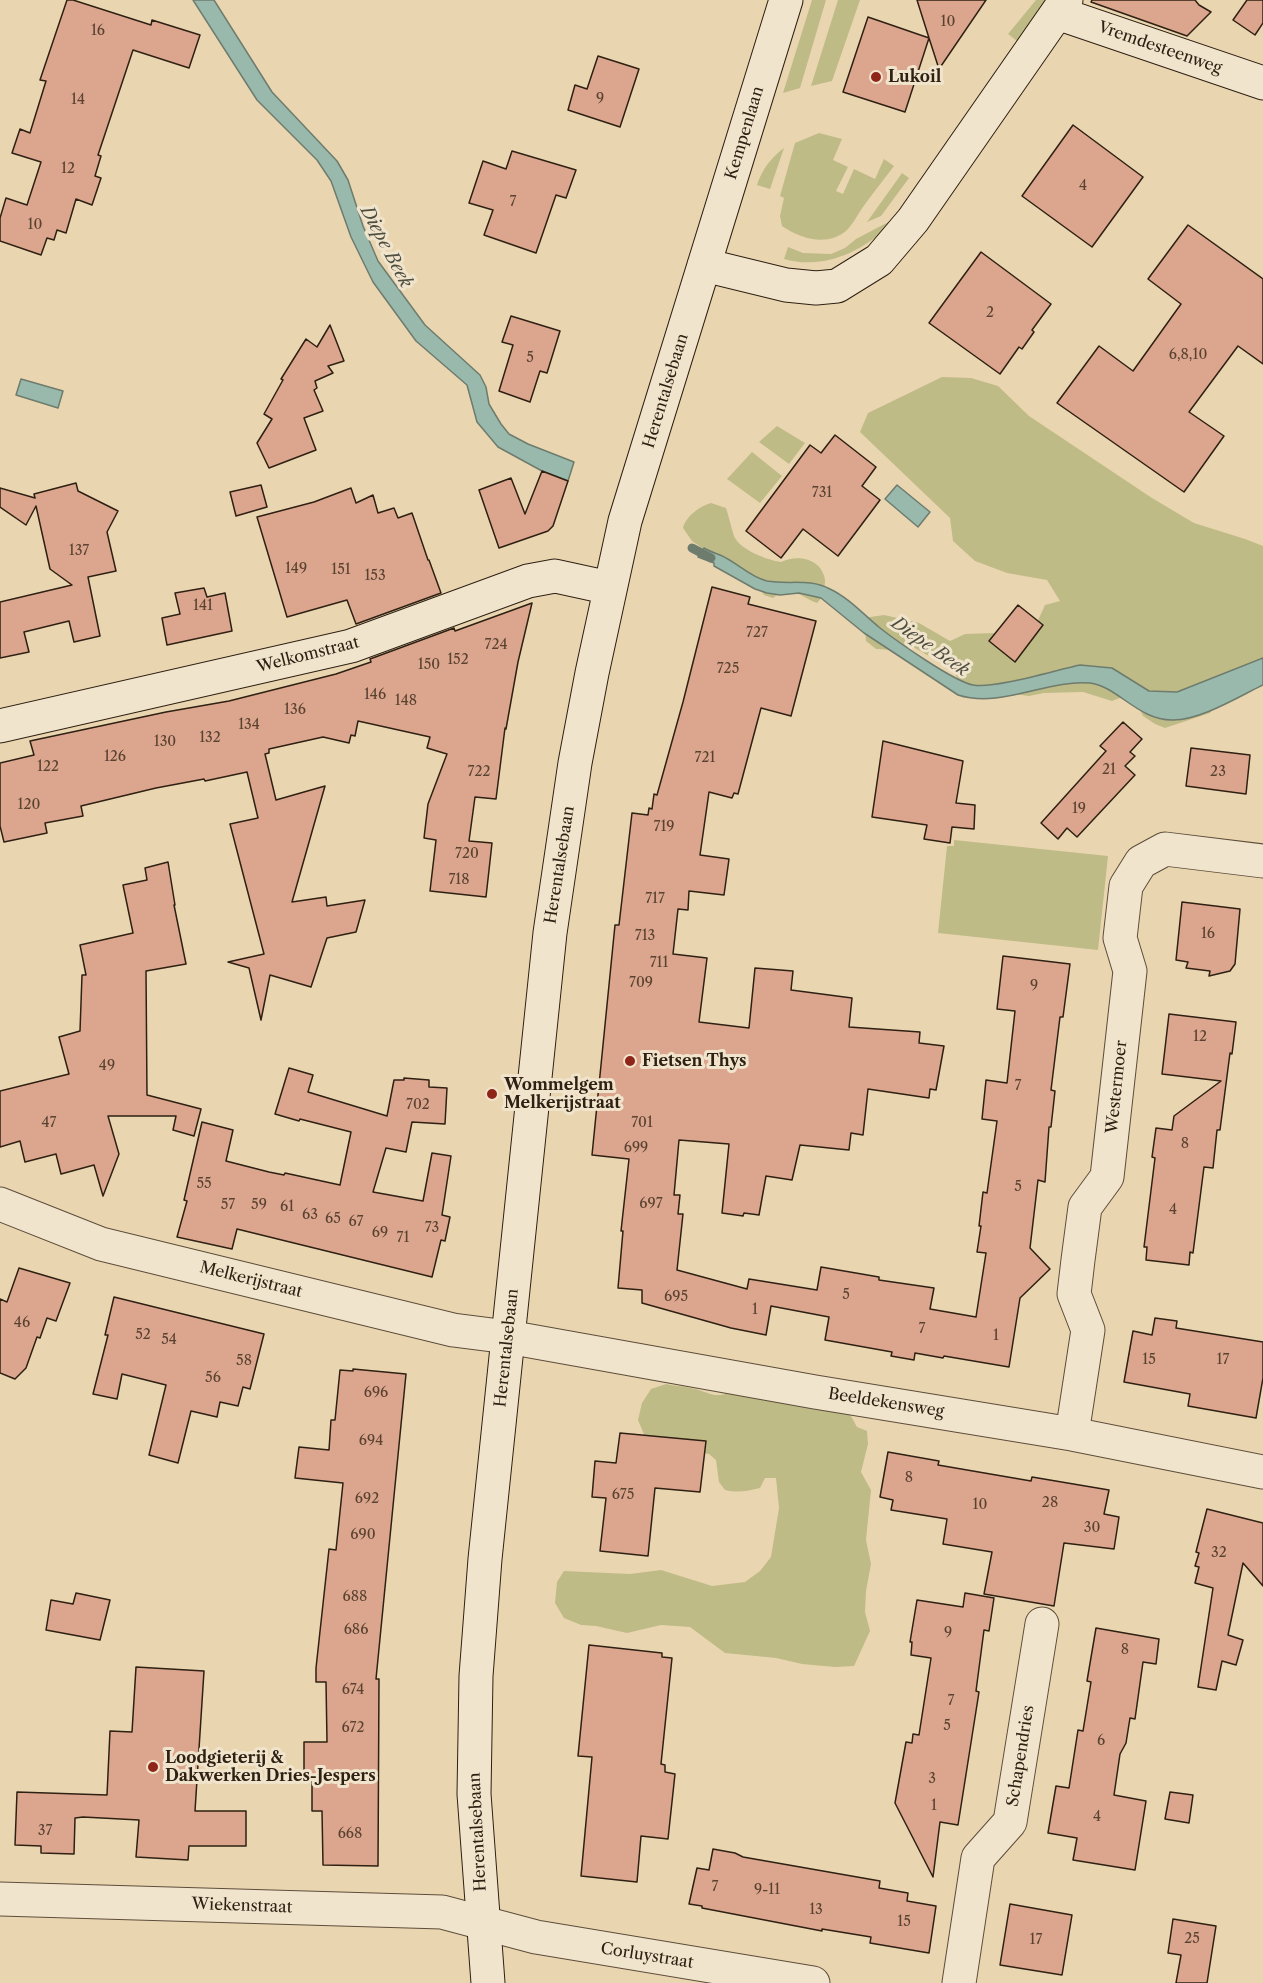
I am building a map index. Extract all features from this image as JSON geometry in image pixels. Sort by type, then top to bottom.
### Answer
[{"type":"street","name":"Kempenlaan","points":[[704,265],[786,0]]},
{"type":"street","points":[[704,265],[786,285],[816,288],[837,286],[879,260],[913,220],[1061,6]]},
{"type":"street","name":"Vremdesteenweg","points":[[1061,6],[1263,83]]},
{"type":"street","name":"Herentalsebaan","points":[[488,1983],[474,1794],[476,1676],[550,933],[575,763],[625,521],[704,265]]},
{"type":"street","name":"Welkomstraat","points":[[0,726],[351,646],[528,581],[555,576],[610,588]]},
{"type":"street","name":"Westermoer","points":[[1071,1434],[1088,1330],[1074,1294],[1078,1260],[1085,1207],[1107,1177],[1130,971],[1120,938],[1126,885],[1141,862],[1165,849],[1263,861]]},
{"type":"street","name":"Melkerijstraat","points":[[0,1204],[101,1244],[453,1330],[508,1337]]},
{"type":"street","name":"Beeldekensweg","points":[[508,1337],[815,1392],[1071,1434],[1263,1472]]},
{"type":"street","name":"Schapendries","points":[[959,1983],[978,1858],[1010,1822],[1042,1624]]},
{"type":"street","name":"Wiekenstraat","points":[[0,1899],[442,1912],[483,1923]]},
{"type":"street","name":"Corluystraat","points":[[483,1923],[536,1937],[813,1983]]},
{"type":"shaded area","points":[[193,0],[214,0],[272,92],[337,161],[348,180],[363,226],[378,261],[425,325],[480,375],[486,387],[489,404],[501,424],[509,434],[528,444],[574,462],[568,481],[542,471],[498,447],[477,422],[467,385],[416,341],[373,282],[351,237],[331,181],[317,160],[257,100]]},
{"type":"shaded area","points":[[812,0],[826,0],[800,88],[783,93]]},
{"type":"shaded area","points":[[838,0],[860,0],[832,81],[811,86]]},
{"type":"shaded area","points":[[1036,0],[1046,0],[1017,41],[1008,34]]},
{"type":"shaded area","points":[[819,133],[842,139],[833,160],[848,167],[836,191],[843,194],[854,169],[875,179],[884,159],[894,166],[847,230],[840,235],[823,240],[789,231],[782,226],[780,216],[784,198],[780,196],[795,143]]},
{"type":"shaded area","points":[[784,148],[770,189],[757,185],[768,164]]},
{"type":"shaded area","points":[[902,173],[909,178],[881,216],[867,222]]},
{"type":"shaded area","points":[[896,218],[873,239],[846,255],[815,262],[784,259],[788,247],[803,253],[831,254]]},
{"type":"shaded area","points":[[942,377],[971,378],[998,386],[1029,416],[1152,498],[1194,523],[1263,546],[1263,678],[1218,701],[1210,713],[1165,728],[1143,716],[1135,700],[1125,696],[1112,701],[1083,692],[1044,693],[1029,696],[965,688],[950,668],[913,647],[894,650],[876,649],[866,641],[864,618],[884,615],[919,623],[950,641],[965,634],[995,633],[1004,639],[1035,627],[1045,605],[1060,601],[1047,580],[1007,573],[975,561],[953,541],[950,518],[860,432],[868,413]]},
{"type":"shaded area","points":[[21,379],[63,391],[58,408],[16,395]]},
{"type":"shaded area","points":[[777,426],[805,443],[789,464],[759,442]]},
{"type":"shaded area","points":[[752,452],[782,476],[760,503],[727,479]]},
{"type":"shaded area","points":[[897,485],[930,512],[918,527],[885,499]]},
{"type":"shaded area","points":[[711,503],[726,508],[734,536],[748,550],[781,562],[801,558],[819,567],[825,582],[824,595],[817,603],[791,592],[773,598],[764,595],[758,587],[692,541],[683,528],[687,519],[702,506]]},
{"type":"shaded area","points":[[704,548],[767,581],[807,583],[830,589],[912,651],[940,669],[973,685],[1010,682],[1080,665],[1112,668],[1149,691],[1177,692],[1263,658],[1263,685],[1207,712],[1173,720],[1149,715],[1110,690],[1090,683],[1058,685],[991,698],[958,695],[864,633],[821,598],[799,593],[780,595],[755,589],[714,566],[714,563],[698,557]]},
{"type":"shaded area","points":[[954,840],[1108,856],[1098,950],[938,933],[947,846],[954,846]]},
{"type":"shaded area","points":[[666,1384],[716,1395],[734,1391],[846,1407],[857,1427],[867,1431],[868,1444],[861,1472],[871,1490],[866,1540],[871,1564],[865,1612],[870,1631],[854,1666],[802,1664],[776,1658],[725,1653],[690,1627],[661,1625],[627,1633],[581,1625],[564,1618],[555,1603],[557,1582],[564,1571],[630,1574],[661,1570],[712,1586],[745,1582],[760,1571],[771,1557],[779,1508],[776,1478],[765,1478],[760,1488],[756,1489],[725,1490],[719,1482],[716,1460],[709,1454],[670,1448],[646,1439],[638,1420],[642,1403],[651,1389]]},
{"type":"building","points":[[67,0],[151,25],[152,20],[200,35],[189,68],[133,50],[98,155],[101,156],[95,176],[101,178],[92,205],[76,199],[66,233],[57,230],[54,240],[47,238],[41,255],[0,241],[0,218],[6,198],[27,205],[41,162],[12,153],[20,129],[30,133],[46,81],[40,80]]},
{"type":"building","points":[[917,0],[986,0],[939,69],[929,38]]},
{"type":"building","points":[[1092,0],[1195,0],[1211,12],[1187,36],[1091,2]]},
{"type":"building","points":[[1247,0],[1263,0],[1263,23],[1255,35],[1233,20]]},
{"type":"building","points":[[868,17],[929,38],[905,112],[843,92]]},
{"type":"building","points":[[598,56],[639,69],[620,127],[568,110],[575,85],[587,89]]},
{"type":"building","points":[[1073,125],[1143,177],[1092,247],[1022,196]]},
{"type":"building","points":[[512,151],[576,170],[566,198],[556,195],[536,253],[484,235],[493,210],[469,203],[483,161],[506,169]]},
{"type":"building","points":[[1188,225],[1263,279],[1263,364],[1238,346],[1189,412],[1224,436],[1184,492],[1057,403],[1099,346],[1133,371],[1181,304],[1148,279]]},
{"type":"building","points":[[981,252],[1051,304],[1032,330],[1034,332],[1022,349],[1019,347],[1000,374],[929,323]]},
{"type":"building","points":[[511,316],[560,331],[547,373],[540,371],[530,402],[499,391],[513,345],[502,342]]},
{"type":"building","points":[[330,325],[344,361],[328,366],[333,373],[315,381],[317,388],[314,390],[323,411],[304,418],[316,450],[269,468],[257,443],[272,419],[264,414],[283,380],[281,379],[306,339],[317,347]]},
{"type":"building","points":[[835,435],[876,467],[862,486],[880,500],[838,556],[803,529],[781,558],[746,531],[810,445],[821,453]]},
{"type":"building","points":[[542,471],[568,481],[553,526],[548,531],[499,548],[479,490],[511,478],[525,514]]},
{"type":"building","points":[[76,483],[78,491],[118,511],[107,532],[116,571],[88,577],[100,636],[74,642],[69,621],[24,632],[29,652],[0,658],[0,602],[72,585],[50,569],[36,506],[26,525],[0,507],[0,488],[35,498],[34,494]]},
{"type":"building","points":[[261,485],[267,507],[236,516],[230,492]]},
{"type":"building","points":[[351,488],[356,503],[373,495],[378,513],[394,508],[398,518],[412,513],[441,593],[356,624],[347,600],[287,617],[257,517],[314,502]]},
{"type":"building","points":[[712,587],[750,597],[748,604],[816,621],[791,716],[761,708],[738,794],[734,793],[732,798],[709,792],[700,855],[729,859],[724,895],[689,891],[688,910],[678,909],[673,954],[707,958],[699,1022],[749,1028],[755,968],[793,971],[791,990],[852,998],[849,1027],[920,1032],[919,1043],[944,1046],[936,1090],[930,1089],[929,1098],[868,1089],[863,1135],[851,1133],[849,1150],[800,1145],[792,1180],[766,1176],[759,1215],[744,1213],[743,1216],[722,1213],[729,1144],[679,1140],[674,1195],[680,1195],[678,1214],[683,1214],[677,1270],[747,1289],[749,1279],[817,1290],[821,1267],[879,1277],[879,1280],[934,1288],[930,1309],[976,1317],[986,1253],[977,1252],[981,1226],[979,1226],[983,1192],[987,1193],[997,1121],[982,1119],[986,1080],[1007,1083],[1015,1011],[997,1009],[1003,956],[1070,964],[1063,1017],[1060,1017],[1051,1090],[1055,1091],[1051,1127],[1049,1127],[1045,1182],[1038,1180],[1030,1248],[1050,1269],[1020,1298],[1009,1367],[915,1353],[914,1360],[891,1356],[892,1352],[825,1340],[829,1317],[771,1306],[766,1335],[731,1328],[642,1303],[642,1290],[618,1288],[623,1231],[621,1231],[629,1159],[592,1155],[615,925],[619,925],[632,813],[648,815],[649,808],[652,809],[654,794],[657,795]]},
{"type":"building","points":[[204,588],[207,597],[225,593],[232,631],[167,645],[162,618],[180,614],[175,593]]},
{"type":"building","points":[[532,603],[505,728],[496,799],[475,797],[469,841],[492,843],[486,897],[430,891],[436,840],[424,838],[428,804],[447,754],[427,748],[430,737],[358,721],[355,736],[351,735],[349,743],[323,737],[269,749],[269,753],[265,754],[276,800],[325,786],[292,902],[326,897],[327,906],[365,900],[356,932],[327,938],[311,987],[270,975],[261,1020],[249,968],[228,962],[264,954],[230,824],[258,818],[247,772],[156,788],[81,806],[83,816],[45,823],[47,833],[4,842],[0,826],[0,763],[34,755],[30,741],[229,701],[336,674],[454,628],[455,631]]},
{"type":"building","points":[[1018,605],[1043,625],[1015,662],[989,641]]},
{"type":"building","points":[[1123,722],[1142,739],[1130,752],[1135,756],[1125,766],[1135,775],[1077,837],[1067,828],[1058,839],[1041,823],[1106,751],[1100,746]]},
{"type":"building","points":[[883,741],[963,761],[956,803],[975,805],[974,829],[952,827],[950,843],[924,839],[927,825],[872,817]]},
{"type":"building","points":[[1191,748],[1250,755],[1246,794],[1186,786]]},
{"type":"building","points":[[168,862],[186,964],[146,971],[147,1095],[201,1109],[194,1136],[173,1130],[176,1116],[108,1116],[119,1154],[103,1196],[94,1165],[61,1174],[56,1154],[25,1162],[20,1141],[0,1147],[0,1091],[69,1074],[59,1037],[80,1031],[82,975],[86,975],[80,945],[133,933],[123,885],[147,880],[145,868]]},
{"type":"building","points":[[1182,902],[1240,909],[1235,964],[1230,971],[1209,976],[1210,971],[1186,968],[1188,962],[1176,960]]},
{"type":"building","points":[[1169,1014],[1236,1022],[1220,1130],[1217,1130],[1213,1168],[1204,1167],[1193,1253],[1190,1252],[1189,1265],[1146,1260],[1147,1247],[1144,1247],[1155,1158],[1152,1157],[1156,1128],[1172,1130],[1174,1116],[1221,1081],[1162,1074]]},
{"type":"building","points":[[289,1068],[313,1075],[308,1092],[387,1116],[394,1080],[404,1080],[404,1078],[429,1080],[429,1087],[447,1088],[445,1124],[412,1122],[406,1152],[386,1148],[373,1192],[423,1201],[432,1153],[451,1156],[442,1215],[450,1217],[445,1241],[441,1240],[432,1277],[237,1229],[232,1249],[177,1237],[187,1201],[184,1200],[202,1122],[233,1130],[226,1161],[269,1172],[284,1175],[285,1173],[340,1185],[351,1132],[275,1114]]},
{"type":"building","points":[[19,1268],[70,1283],[56,1321],[47,1318],[40,1338],[37,1337],[26,1368],[15,1379],[0,1373],[0,1299],[7,1302]]},
{"type":"building","points":[[114,1297],[264,1334],[250,1389],[243,1387],[238,1406],[220,1402],[217,1417],[191,1411],[178,1463],[149,1455],[166,1385],[122,1374],[117,1399],[93,1394],[108,1335],[105,1335]]},
{"type":"building","points":[[1155,1318],[1177,1321],[1176,1328],[1263,1342],[1263,1378],[1256,1418],[1188,1406],[1190,1394],[1124,1382],[1133,1331],[1152,1335]]},
{"type":"building","points":[[353,1369],[406,1374],[376,1679],[379,1679],[378,1866],[323,1865],[322,1811],[312,1811],[312,1780],[304,1780],[304,1742],[327,1742],[326,1682],[316,1682],[316,1668],[329,1549],[336,1550],[343,1483],[295,1478],[299,1447],[329,1450],[331,1420],[335,1420],[340,1370],[353,1371]]},
{"type":"building","points":[[620,1433],[706,1441],[700,1492],[655,1488],[648,1556],[600,1551],[606,1498],[592,1497],[595,1461],[616,1463]]},
{"type":"building","points":[[888,1452],[939,1461],[938,1465],[1031,1481],[1032,1477],[1109,1490],[1104,1514],[1119,1517],[1114,1549],[1064,1543],[1054,1606],[984,1594],[992,1552],[943,1544],[947,1519],[891,1510],[893,1500],[880,1497]]},
{"type":"building","points":[[1207,1509],[1263,1523],[1263,1586],[1243,1563],[1228,1635],[1243,1640],[1236,1665],[1222,1661],[1216,1690],[1198,1687],[1213,1588],[1195,1583],[1199,1567],[1195,1566],[1199,1553],[1196,1552]]},
{"type":"building","points":[[76,1593],[110,1600],[100,1640],[46,1630],[51,1600],[73,1604]]},
{"type":"building","points":[[965,1593],[994,1598],[989,1631],[984,1630],[976,1691],[979,1692],[958,1825],[940,1822],[933,1877],[895,1803],[906,1742],[912,1743],[913,1734],[919,1735],[931,1658],[911,1655],[912,1642],[910,1642],[917,1600],[963,1607]]},
{"type":"building","points":[[1096,1628],[1159,1639],[1156,1664],[1143,1662],[1135,1719],[1130,1718],[1126,1743],[1120,1754],[1114,1795],[1146,1801],[1135,1870],[1073,1860],[1077,1838],[1048,1833],[1056,1786],[1069,1788],[1078,1730],[1083,1731],[1091,1682],[1087,1681]]},
{"type":"building","points":[[589,1645],[662,1653],[662,1657],[672,1658],[661,1764],[665,1765],[665,1772],[675,1774],[668,1839],[641,1836],[637,1882],[581,1876],[592,1757],[578,1756]]},
{"type":"building","name":"Loodgieterij & Dakwerken Dries-Jespers","points":[[136,1667],[204,1671],[195,1811],[246,1811],[246,1846],[189,1846],[188,1860],[136,1857],[139,1820],[83,1817],[75,1818],[74,1854],[41,1853],[41,1846],[15,1845],[17,1792],[107,1795],[110,1731],[132,1732]]},
{"type":"building","points":[[1170,1792],[1193,1795],[1189,1823],[1165,1819]]},
{"type":"building","points":[[713,1849],[735,1853],[743,1857],[880,1881],[879,1888],[908,1893],[907,1901],[936,1906],[929,1953],[870,1943],[871,1937],[822,1929],[822,1931],[689,1904],[697,1868],[709,1870]]},
{"type":"building","points":[[1010,1904],[1072,1915],[1062,1975],[1000,1965]]},
{"type":"building","points":[[1173,1919],[1216,1926],[1207,1983],[1176,1983],[1181,1955],[1168,1953]]},
{"type":"waterway","name":"Diepe Beek","points":[[692,548],[711,558]]},
{"type":"place","name":"Lukoil","points":[[876,77]]},
{"type":"place","name":"Fietsen Thys","points":[[630,1061]]},
{"type":"place","name":"Wommelgem Melkerijstraat","points":[[492,1094]]},
{"type":"place","name":"Loodgieterij & Dakwerken Dries-Jespers","points":[[153,1767]]}]
